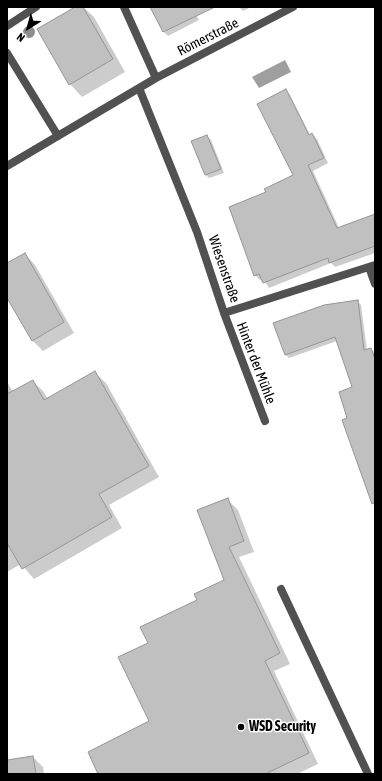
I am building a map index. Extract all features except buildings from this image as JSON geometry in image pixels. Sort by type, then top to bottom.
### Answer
[{"type":"street","points":[[124,7],[156,78]]},
{"type":"street","name":"Römerstraße","points":[[7,166],[138,88],[293,7]]},
{"type":"street","points":[[7,26],[31,8]]},
{"type":"street","points":[[7,53],[58,136]]},
{"type":"street","name":"Wiesenstraße","points":[[138,88],[197,232],[224,313],[372,266]]},
{"type":"street","points":[[372,266],[375,284]]},
{"type":"street","name":"Hinter der Mühle","points":[[224,313],[265,421]]},
{"type":"street","points":[[281,589],[368,774]]},
{"type":"shaded area","points":[[285,60],[291,72],[259,88],[252,77]]},
{"type":"place","name":"WSD Security","points":[[241,727]]}]
